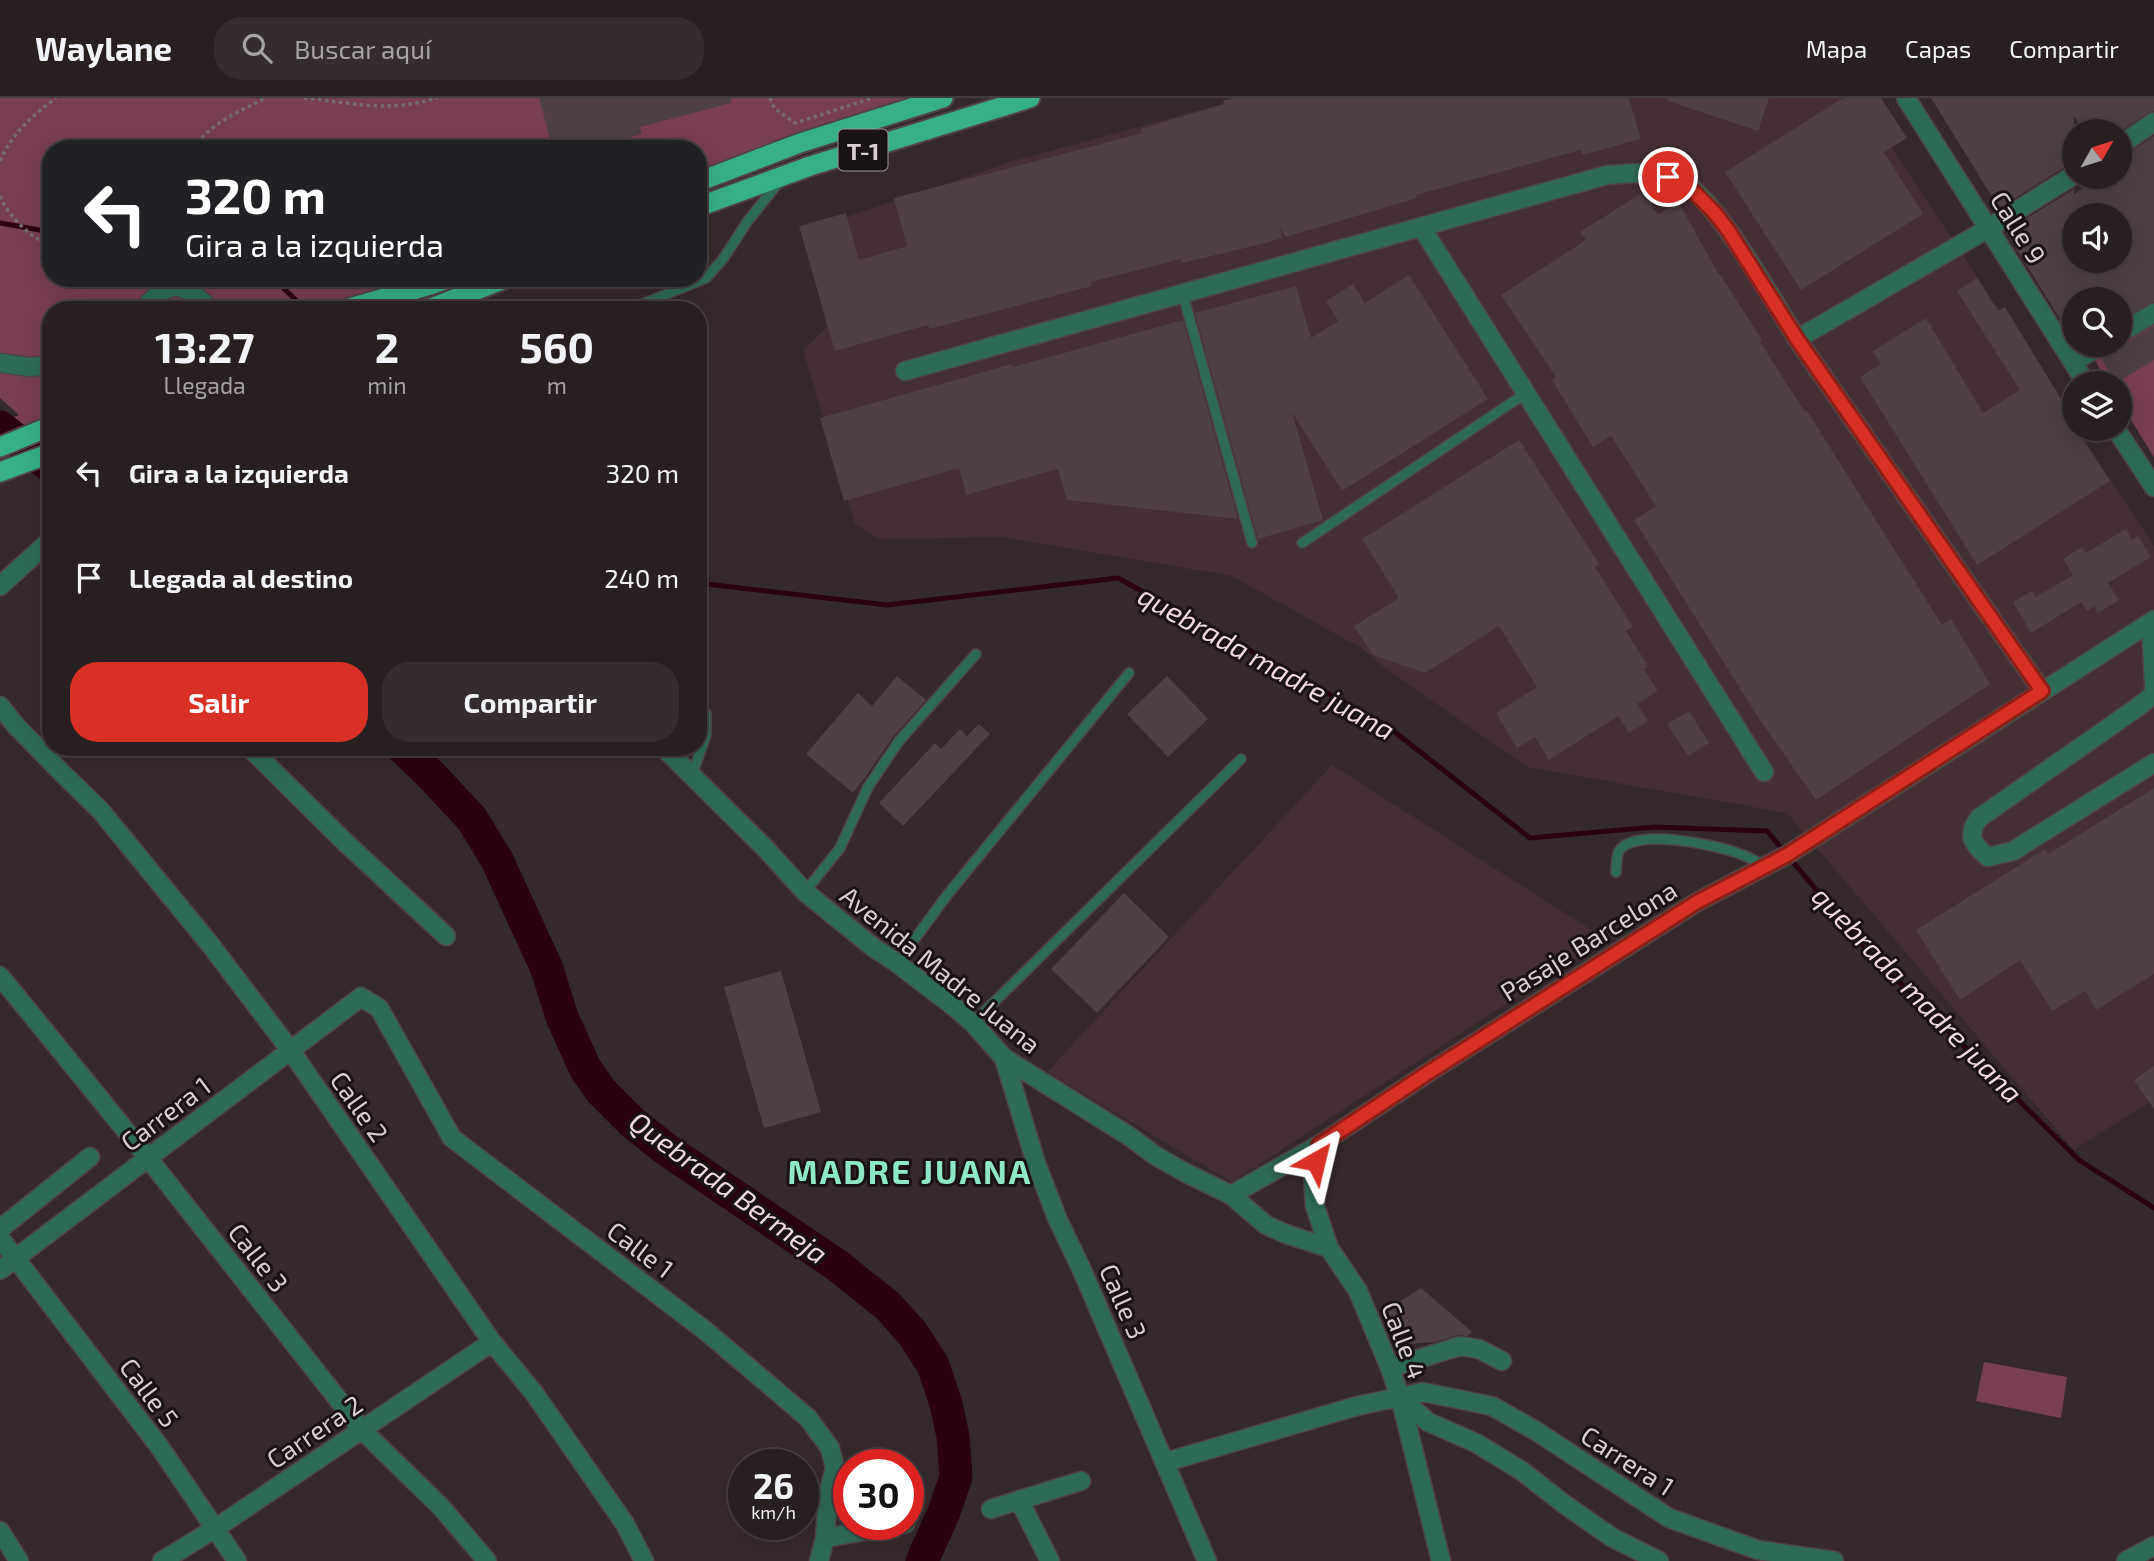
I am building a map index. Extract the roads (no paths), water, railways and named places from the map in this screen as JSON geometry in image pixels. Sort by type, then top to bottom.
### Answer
[{"type":"highway","name":"T-1","points":[[707,177],[943,98]]},
{"type":"highway","name":"T-1","points":[[707,204],[784,176],[1030,98]]},
{"type":"highway","points":[[374,301],[423,287]]},
{"type":"highway","points":[[449,301],[484,287]]},
{"type":"highway","points":[[0,447],[42,430]]},
{"type":"highway","points":[[0,472],[42,456]]},
{"type":"street","name":"Calle 9","points":[[1906,98],[2079,371]]},
{"type":"street","points":[[2132,137],[2154,122]]},
{"type":"street","points":[[905,372],[1607,175],[1652,172],[1684,182],[1714,212],[1797,339],[2042,691]]},
{"type":"street","points":[[1797,339],[2062,182]]},
{"type":"street","points":[[1422,228],[1764,772]]},
{"type":"street","points":[[151,301],[157,294],[174,287],[193,292],[202,301]]},
{"type":"street","points":[[2132,326],[2154,313]]},
{"type":"street","points":[[2073,362],[2082,357]]},
{"type":"street","points":[[0,363],[42,366]]},
{"type":"street","points":[[2124,441],[2154,487]]},
{"type":"street","points":[[0,586],[42,548]]},
{"type":"street","points":[[2153,621],[2153,695],[1979,818],[1973,826],[1975,847],[1989,858],[2013,851],[2154,763]]},
{"type":"street","name":"Pasaje Barcelona","points":[[1231,1195],[1319,1145],[1697,902],[1787,855],[2153,621]]},
{"type":"street","name":"Calle 2","points":[[0,706],[42,753]]},
{"type":"street","name":"Calle 2","points":[[45,756],[100,810],[209,943],[290,1051],[492,1342],[534,1394],[625,1524],[644,1561]]},
{"type":"street","points":[[258,756],[446,936]]},
{"type":"street","name":"Avenida Madre Juana","points":[[672,756],[766,849],[805,892],[973,1023],[1004,1058],[1166,1161],[1231,1195],[1266,1225],[1329,1248]]},
{"type":"street","name":"Calle 3","points":[[0,976],[148,1158],[363,1431],[441,1507],[487,1561]]},
{"type":"street","name":"Carrera 1","points":[[0,1270],[361,997]]},
{"type":"street","name":"Calle 1","points":[[361,997],[379,1008],[452,1138],[707,1332],[808,1418],[830,1448],[835,1468],[828,1494],[825,1538],[819,1561]]},
{"type":"street","name":"Calle 3","points":[[1004,1058],[1057,1218],[1166,1462],[1207,1561]]},
{"type":"street","name":"Calle 4","points":[[1319,1145],[1312,1176],[1315,1206],[1329,1248],[1358,1292],[1390,1368],[1400,1397],[1441,1561]]},
{"type":"street","points":[[0,1228],[90,1157]]},
{"type":"street","name":"Calle 5","points":[[0,1238],[159,1446],[237,1561]]},
{"type":"street","name":"Carrera 2","points":[[162,1561],[363,1431],[492,1342]]},
{"type":"street","points":[[1390,1368],[1460,1346],[1479,1349],[1502,1361]]},
{"type":"street","name":"Carrera 1","points":[[1166,1462],[1357,1406],[1423,1392],[1492,1406],[1669,1518],[1758,1550],[1834,1561]]},
{"type":"street","points":[[1400,1397],[1428,1422],[1476,1443],[1522,1471],[1613,1538],[1659,1561]]},
{"type":"street","points":[[991,1509],[1081,1481]]},
{"type":"street","points":[[1019,1500],[1050,1561]]},
{"type":"street","points":[[0,1531],[19,1561]]},
{"type":"street","points":[[825,1538],[833,1537]]},
{"type":"street","points":[[2126,1561],[2154,1546]]},
{"type":"lane","points":[[707,277],[784,176]]},
{"type":"lane","points":[[650,301],[684,287]]},
{"type":"lane","points":[[1182,295],[1252,543]]},
{"type":"lane","points":[[1302,543],[1526,393]]},
{"type":"lane","points":[[805,892],[841,848],[868,787],[899,741],[976,654]]},
{"type":"lane","points":[[897,963],[948,894],[1129,673]]},
{"type":"lane","points":[[692,775],[699,756]]},
{"type":"lane","points":[[973,1023],[1241,759]]},
{"type":"lane","points":[[1616,872],[1618,852],[1625,844],[1646,838],[1708,845],[1739,853],[1765,866]]},
{"type":"waterway","name":"quebrada madre juana","points":[[0,223],[42,230]]},
{"type":"waterway","name":"quebrada madre juana","points":[[282,287],[297,301]]},
{"type":"waterway","name":"Quebrada Bermeja","points":[[0,427],[42,460]]},
{"type":"waterway","name":"quebrada madre juana","points":[[707,584],[887,605],[1118,578],[1387,726],[1530,838],[1654,827],[1767,831],[1865,948],[2079,1160],[2154,1208]]},
{"type":"waterway","name":"Quebrada Bermeja","points":[[411,756],[472,819],[497,860],[547,969],[562,1017],[585,1068],[601,1091],[633,1123],[667,1150],[838,1266],[888,1306],[913,1334],[933,1365],[953,1436],[956,1477],[922,1561]]},
{"type":"district","name":"MADRE JUANA","points":[[910,1171]]}]
